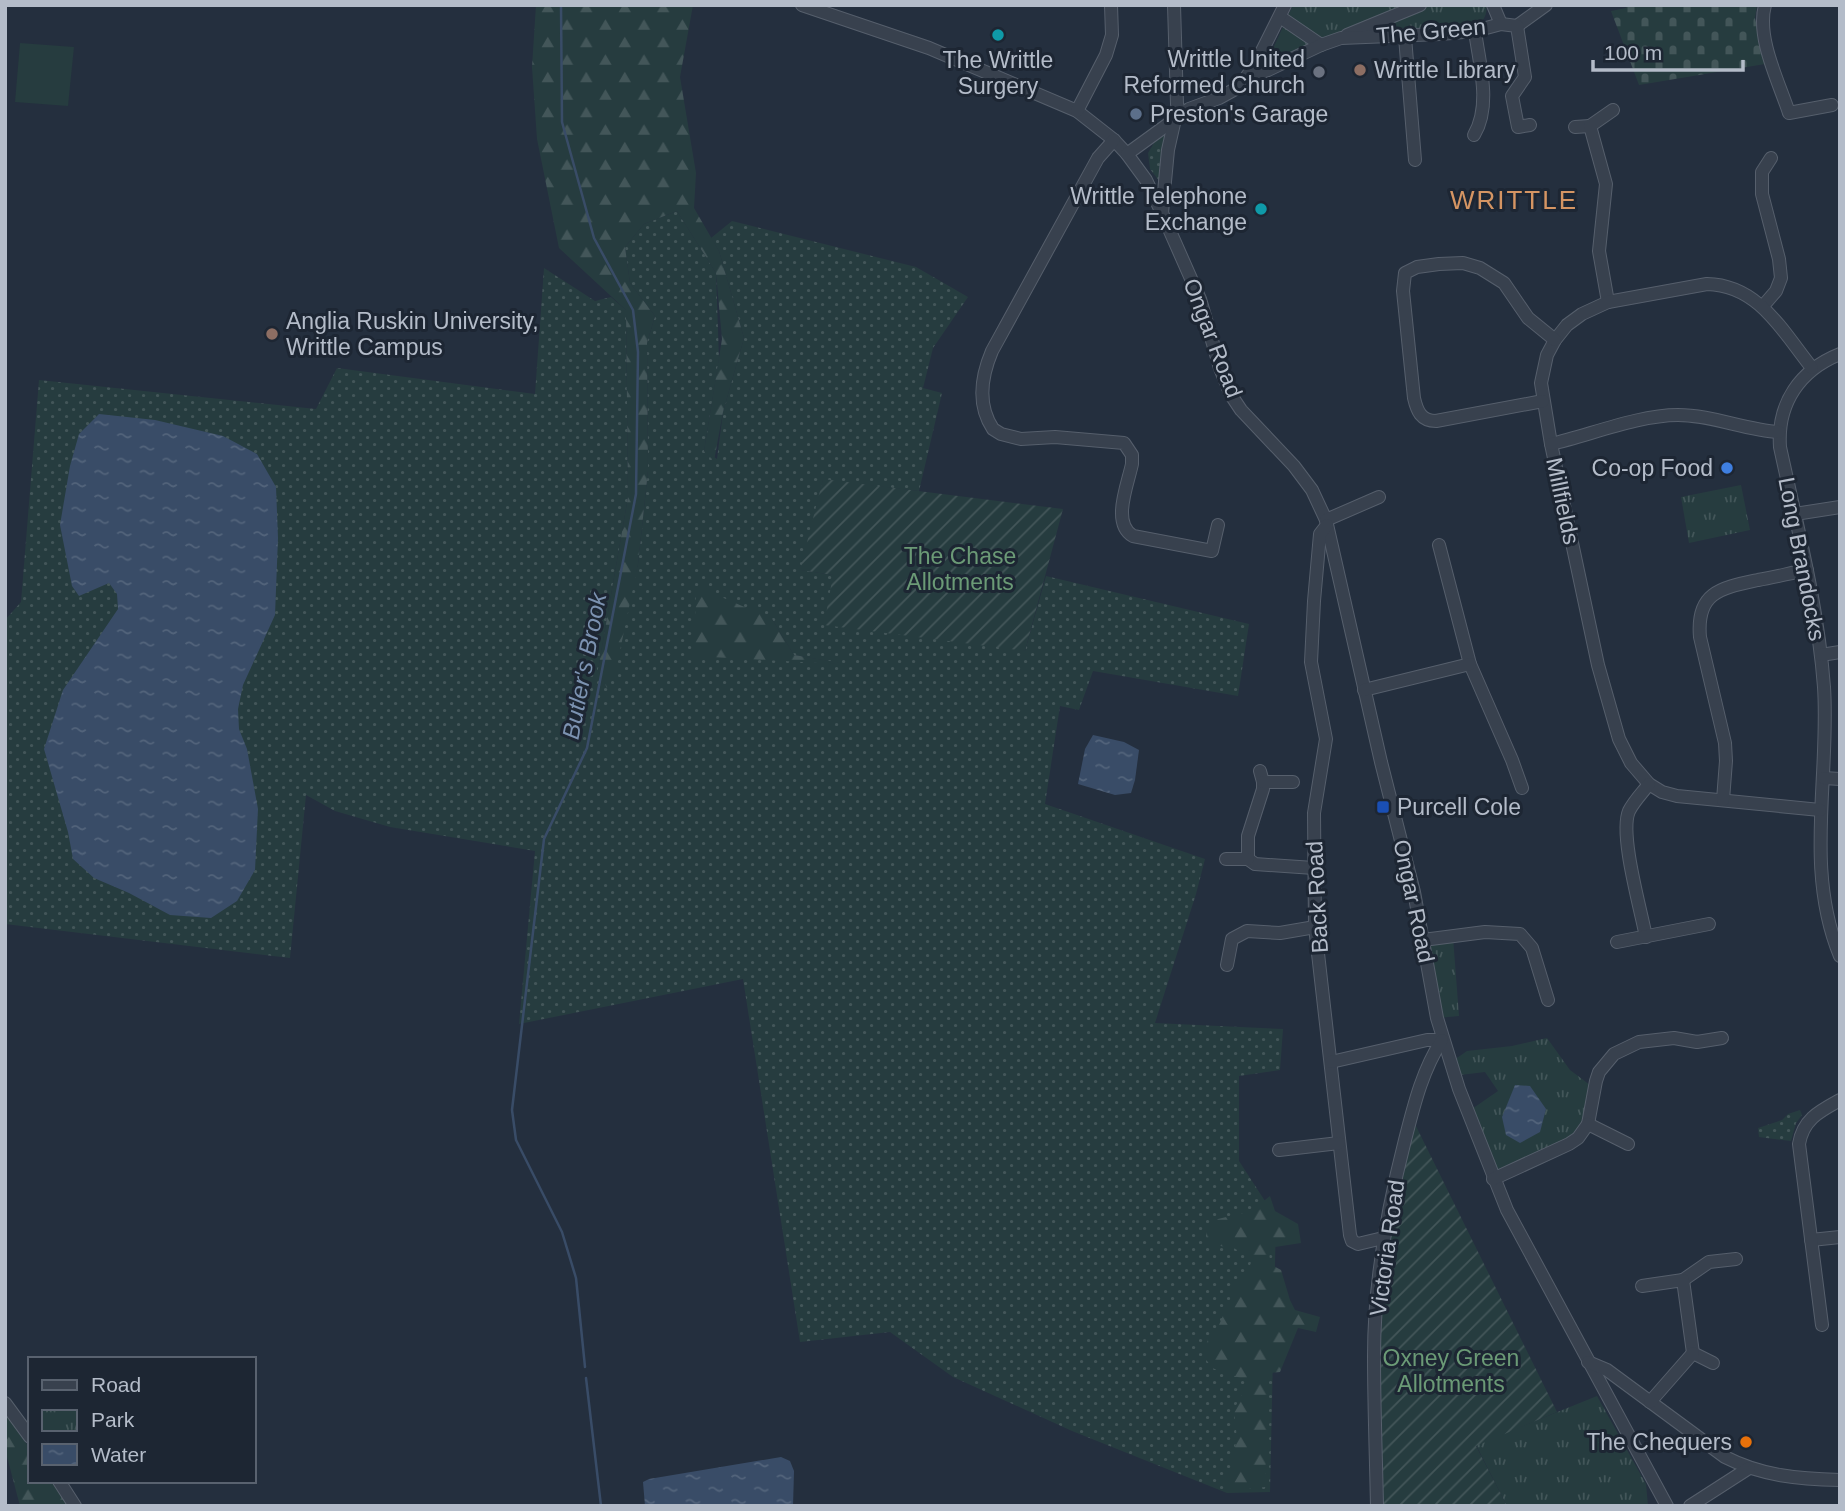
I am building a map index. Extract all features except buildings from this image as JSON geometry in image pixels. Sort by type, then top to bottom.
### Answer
[{"type":"street","name":"Ongar Road","points":[[802,5],[929,48],[1077,111],[1114,140],[1146,180],[1200,299],[1220,368],[1231,395],[1241,410],[1278,448],[1312,489],[1327,522],[1423,940],[1442,1041],[1507,1210],[1667,1506]]},
{"type":"street","points":[[1077,111],[1107,55],[1112,35],[1111,5]]},
{"type":"street","name":"Ongar Road","points":[[1162,213],[1168,150],[1177,117],[1174,5]]},
{"type":"street","name":"The Green","points":[[1249,76],[1420,5]]},
{"type":"street","name":"The Green","points":[[1340,38],[1405,37],[1475,31],[1501,24],[1493,5]]},
{"type":"street","points":[[1501,24],[1517,26],[1546,5]]},
{"type":"street","points":[[1765,5],[1762,16],[1763,34],[1790,113],[1832,104]]},
{"type":"street","name":"The Green","points":[[1127,154],[1177,117],[1232,92],[1249,76],[1282,11],[1321,45]]},
{"type":"street","points":[[1517,26],[1525,78],[1512,96],[1518,127],[1530,125]]},
{"type":"street","points":[[1474,135],[1482,117],[1484,102],[1475,31]]},
{"type":"street","points":[[1405,37],[1416,160]]},
{"type":"street","points":[[1575,127],[1590,126],[1613,110]]},
{"type":"street","points":[[1590,126],[1606,184],[1599,251],[1608,302]]},
{"type":"street","points":[[1114,140],[1098,158],[992,351],[983,380],[983,405],[993,429],[1010,437],[1067,437],[1124,443],[1132,455],[1132,464],[1122,522],[1124,528],[1133,536],[1212,551],[1218,525]]},
{"type":"street","points":[[1763,306],[1776,291],[1781,278],[1779,259],[1762,194],[1762,172],[1771,158]]},
{"type":"street","points":[[1543,401],[1436,421],[1423,418],[1416,409],[1414,398],[1403,291],[1405,274],[1417,267],[1439,264],[1462,263],[1480,268],[1504,283],[1528,318],[1555,340]]},
{"type":"street","name":"Millfields","points":[[1649,784],[1631,763],[1619,738],[1598,665],[1543,401],[1541,383],[1544,368],[1555,340],[1567,325],[1582,314],[1608,302],[1691,286],[1721,284],[1748,295],[1763,306],[1812,368]]},
{"type":"street","name":"Long Brandocks","points":[[1840,354],[1812,368],[1795,387],[1788,399],[1779,432],[1821,655],[1825,718],[1824,778],[1820,810],[1822,889],[1829,924],[1840,956]]},
{"type":"street","points":[[1551,444],[1668,415],[1686,415],[1779,432]]},
{"type":"street","points":[[1327,522],[1379,497]]},
{"type":"street","points":[[1795,514],[1840,507]]},
{"type":"street","name":"Back Road","points":[[1327,522],[1320,534],[1313,621],[1313,678],[1326,731],[1314,813],[1315,927],[1352,1241],[1358,1244],[1383,1238]]},
{"type":"street","points":[[1439,545],[1470,664],[1522,788]]},
{"type":"street","points":[[1723,800],[1727,761],[1725,743],[1700,637],[1701,610],[1708,599],[1728,586],[1807,570]]},
{"type":"street","points":[[1821,655],[1840,652]]},
{"type":"street","points":[[1364,690],[1470,664]]},
{"type":"street","points":[[1248,859],[1248,836],[1261,777],[1293,782]]},
{"type":"street","points":[[1824,778],[1840,779]]},
{"type":"street","points":[[1646,937],[1628,846],[1626,822],[1629,811],[1649,784],[1662,792],[1677,796],[1820,810]]},
{"type":"street","points":[[1226,859],[1248,859],[1255,864],[1314,868]]},
{"type":"street","points":[[1617,942],[1709,924]]},
{"type":"street","points":[[1227,965],[1232,940],[1247,931],[1280,933],[1315,927]]},
{"type":"street","points":[[1423,940],[1485,932],[1520,934],[1532,948],[1548,1000]]},
{"type":"street","points":[[1493,1179],[1578,1138],[1588,1124],[1599,1072],[1620,1050],[1639,1042],[1674,1038],[1697,1042],[1723,1038]]},
{"type":"street","points":[[1331,1062],[1427,1040],[1442,1041]]},
{"type":"street","name":"Victoria Road","points":[[1377,1506],[1374,1354],[1383,1238],[1401,1153],[1420,1083],[1429,1061],[1442,1041]]},
{"type":"street","points":[[1822,1325],[1800,1155],[1801,1133],[1805,1124],[1815,1114],[1840,1100]]},
{"type":"street","points":[[1588,1124],[1628,1144]]},
{"type":"street","points":[[1279,1150],[1339,1143]]},
{"type":"street","points":[[1811,1240],[1840,1237]]},
{"type":"street","points":[[1642,1286],[1683,1280],[1709,1262],[1735,1259]]},
{"type":"street","points":[[1650,1402],[1693,1353],[1683,1280]]},
{"type":"street","points":[[1693,1353],[1713,1363]]},
{"type":"street","points":[[1588,1362],[1607,1370],[1725,1457],[1749,1468],[1775,1475],[1840,1480]]},
{"type":"street","points":[[5,1403],[28,1434]]},
{"type":"street","points":[[1690,1506],[1749,1468]]},
{"type":"street","points":[[60,1483],[75,1506]]},
{"type":"green space","points":[[536,5],[693,5],[680,77],[696,173],[694,208],[719,251],[744,338],[723,412],[714,461],[704,451],[722,339],[716,273],[677,211],[644,224],[625,247],[630,283],[655,316],[647,343],[648,471],[638,564],[617,665],[607,688],[598,670],[628,497],[626,310],[559,248],[537,139],[532,67]]},
{"type":"green space","points":[[1293,5],[1486,5],[1486,12],[1480,23],[1474,26],[1363,34],[1359,25],[1266,64]]},
{"type":"green space","points":[[1626,5],[1757,5],[1755,18],[1765,64],[1639,85],[1611,11],[1626,8]]},
{"type":"green space","points":[[20,43],[74,47],[68,106],[15,102]]},
{"type":"green space","points":[[1166,134],[1160,182],[1150,169],[1148,153],[1154,143]]},
{"type":"green space","points":[[677,211],[716,273],[719,359],[704,451],[717,459],[723,412],[744,338],[719,251],[711,238],[732,221],[916,267],[968,297],[933,348],[923,388],[942,393],[919,491],[823,480],[801,570],[833,575],[1025,651],[1046,576],[1249,624],[1238,696],[1093,671],[1079,710],[1060,706],[1045,804],[1205,859],[1155,1023],[1283,1029],[1280,1070],[1239,1076],[1239,1161],[1276,1218],[1270,1492],[1227,1493],[1072,1431],[953,1377],[890,1332],[800,1342],[743,979],[519,1024],[535,851],[390,827],[335,811],[306,795],[290,958],[5,924],[5,620],[21,602],[39,380],[316,409],[337,368],[535,394],[544,268],[595,301],[611,297],[626,310],[628,497],[598,670],[607,687],[638,564],[648,471],[647,343],[655,316],[630,283],[625,247],[644,224]],"holes":[[[772,619],[794,655],[845,664],[694,655]]]},
{"type":"green space","name":"The Chase Allotments","points":[[823,479],[1063,509],[1025,651],[824,625],[833,575],[800,570]]},
{"type":"green space","points":[[1741,485],[1750,530],[1689,543],[1681,497]]},
{"type":"green space","points":[[696,586],[772,619],[794,655],[854,665],[694,656]]},
{"type":"green space","points":[[1453,937],[1459,1016],[1437,1018],[1423,940]]},
{"type":"green space","points":[[1547,1038],[1570,1070],[1594,1088],[1580,1131],[1495,1175],[1472,1109],[1498,1091],[1485,1072],[1460,1075],[1454,1060],[1467,1051],[1512,1046]]},
{"type":"green space","points":[[1800,1110],[1802,1115],[1796,1123],[1791,1141],[1759,1137],[1758,1128],[1782,1120],[1788,1114]]},
{"type":"green space","name":"Oxney Green Allotments","points":[[1411,1116],[1557,1412],[1476,1446],[1507,1506],[1377,1506],[1377,1302]]},
{"type":"green space","points":[[1270,1196],[1275,1211],[1298,1224],[1301,1243],[1269,1248],[1270,1264],[1281,1270],[1295,1310],[1320,1317],[1316,1332],[1298,1328],[1280,1372],[1269,1373],[1265,1487],[1232,1491],[1226,1480],[1235,1446],[1233,1411],[1247,1385],[1243,1379],[1212,1368],[1203,1355],[1208,1339],[1219,1325],[1238,1281],[1247,1273],[1252,1260],[1234,1248],[1207,1244],[1206,1232],[1218,1219],[1260,1209],[1261,1203]]},
{"type":"green space","points":[[1597,1396],[1646,1484],[1648,1506],[1507,1506],[1476,1445]]},
{"type":"green space","points":[[5,1412],[28,1446],[28,1483],[55,1483],[72,1506],[20,1506],[5,1449]]},
{"type":"water","points":[[99,414],[155,420],[223,436],[257,454],[276,487],[278,538],[275,615],[243,685],[238,709],[239,729],[247,749],[258,809],[255,870],[237,901],[211,918],[170,915],[94,878],[73,859],[44,749],[63,690],[118,609],[117,594],[109,583],[79,596],[72,586],[60,525],[70,466],[79,434]]},
{"type":"water","points":[[1093,735],[1124,742],[1139,750],[1131,793],[1115,795],[1078,784],[1085,749]]},
{"type":"water","points":[[1515,1085],[1530,1086],[1546,1109],[1540,1132],[1520,1143],[1506,1135],[1502,1117]]},
{"type":"water","points":[[781,1457],[790,1461],[794,1471],[793,1506],[645,1506],[643,1482],[649,1479]]},
{"type":"waterway","name":"Butler's Brook","points":[[561,5],[562,122],[594,238],[633,310],[638,352],[636,494],[587,748],[544,839],[512,1110],[516,1140],[562,1232],[576,1278],[585,1367]]},
{"type":"waterway","name":"Butler's Brook","points":[[586,1378],[601,1506]]},
{"type":"place","name":"The Writtle Surgery","points":[[998,35]]},
{"type":"place","name":"Writtle Library","points":[[1360,70]]},
{"type":"place","name":"Writtle United Reformed Church","points":[[1319,72]]},
{"type":"place","name":"Preston's Garage","points":[[1136,114]]},
{"type":"place","name":"Writtle Telephone Exchange","points":[[1261,209]]},
{"type":"place","name":"Anglia Ruskin University, Writtle Campus","points":[[272,334]]},
{"type":"place","name":"Co-op Food","points":[[1727,468]]},
{"type":"place","name":"Purcell Cole","points":[[1383,807]]},
{"type":"place","name":"The Chequers","points":[[1746,1442]]},
{"type":"district","name":"WRITTLE","points":[[1514,200]]}]
